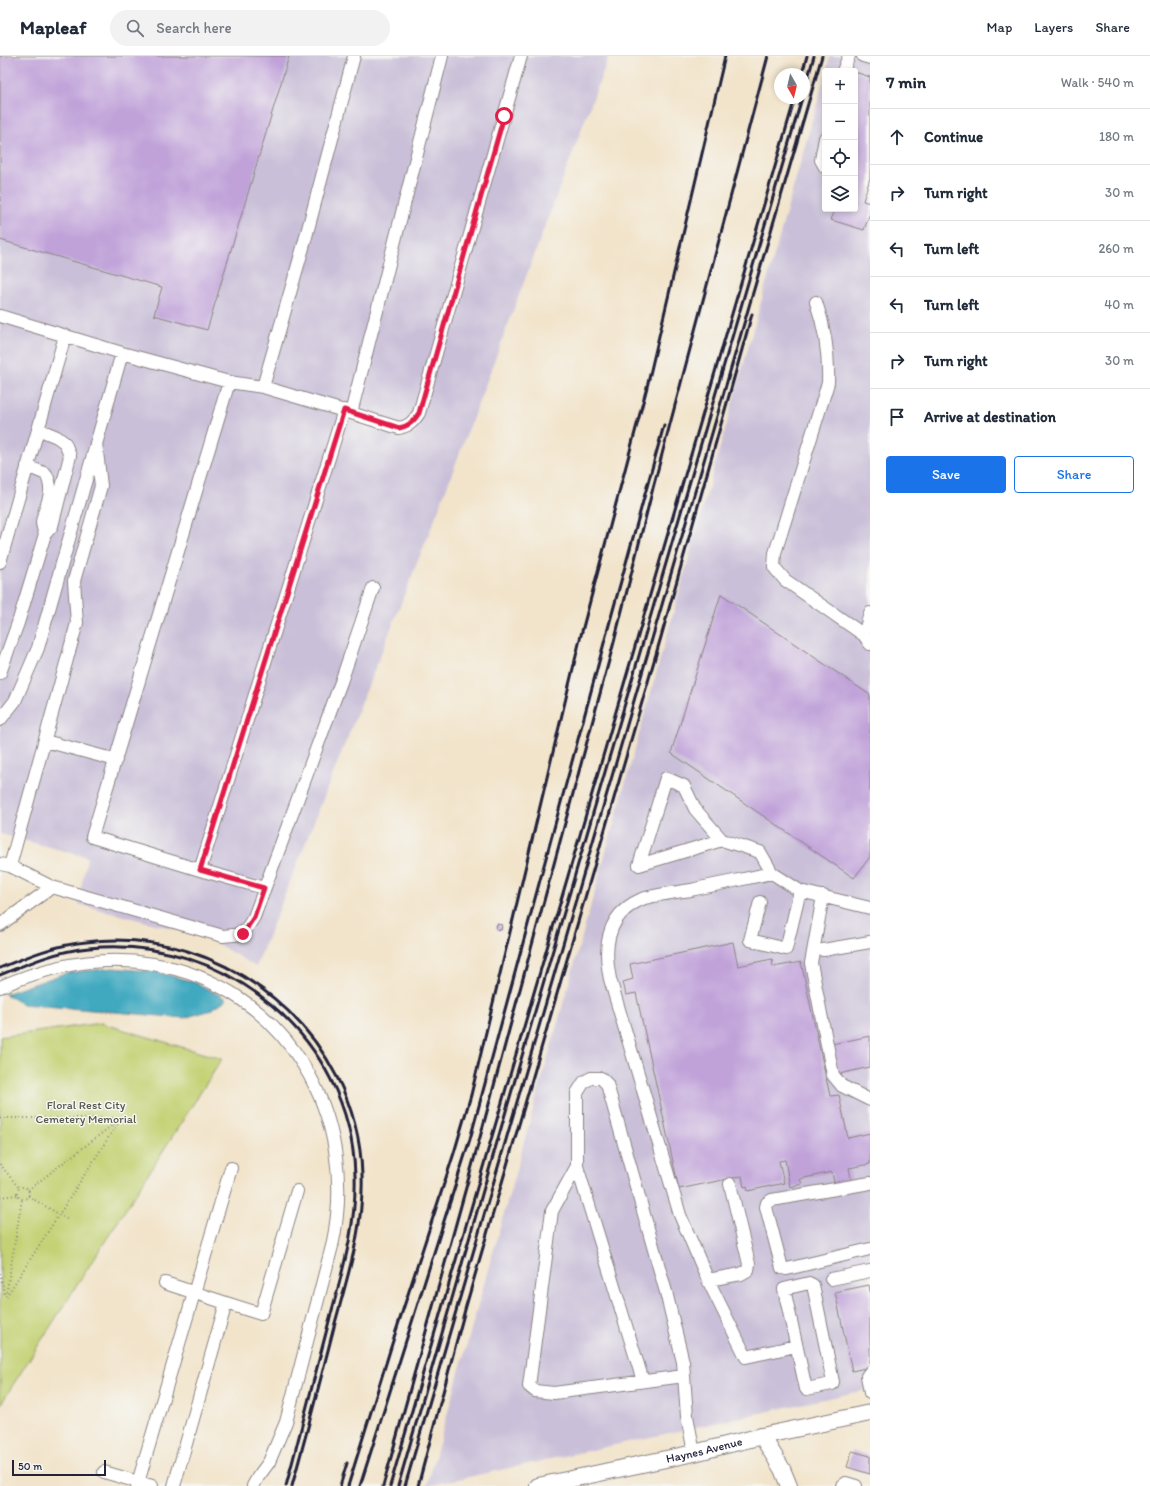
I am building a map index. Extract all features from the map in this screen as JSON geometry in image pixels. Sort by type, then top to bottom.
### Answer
[{"type":"main road","name":"Haynes Avenue","points":[[538,1486],[694,1453],[870,1412]]},
{"type":"main road","points":[[762,1436],[782,1469],[789,1486]]},
{"type":"street","points":[[263,387],[304,244],[354,56]]},
{"type":"street","points":[[200,870],[347,412],[442,56]]},
{"type":"street","points":[[0,316],[122,353],[229,382],[263,387],[399,428],[407,426],[413,422],[419,413],[521,56]]},
{"type":"street","points":[[844,68],[849,56]]},
{"type":"street","points":[[863,56],[870,58]]},
{"type":"street","points":[[816,302],[822,321],[829,361],[828,382],[775,553],[774,567],[785,580],[867,640],[870,613]]},
{"type":"street","points":[[0,562],[65,336]]},
{"type":"street","points":[[0,720],[15,701],[38,648],[122,353]]},
{"type":"street","points":[[229,382],[92,837],[264,888]]},
{"type":"street","points":[[0,672],[18,623],[45,534],[52,526],[70,456],[65,443],[57,437],[38,429]]},
{"type":"street","points":[[96,443],[101,486],[74,581],[77,623],[45,741],[5,865],[52,887],[223,936],[243,934],[254,917],[341,682],[373,588]]},
{"type":"street","points":[[27,466],[46,474],[51,483],[51,492],[42,524],[45,534]]},
{"type":"street","points":[[45,741],[116,760]]},
{"type":"street","points":[[722,840],[639,865],[666,778],[684,786],[695,809],[722,840],[760,852],[772,873],[800,891],[870,908]]},
{"type":"street","points":[[772,873],[643,899],[621,914],[613,925],[607,941],[607,963],[610,979],[680,1215],[708,1280],[746,1357],[796,1346]]},
{"type":"street","points":[[0,925],[52,887]]},
{"type":"street","points":[[760,902],[750,940],[786,949],[800,891]]},
{"type":"street","points":[[823,896],[810,963],[833,1075],[842,1086],[870,1100]]},
{"type":"street","points":[[823,950],[870,942]]},
{"type":"street","points":[[0,987],[44,971],[92,962],[140,962],[177,969],[220,986],[238,997],[259,1014],[279,1032],[292,1047],[315,1085],[327,1115],[337,1156],[339,1194],[336,1226],[286,1422],[269,1462],[253,1486]]},
{"type":"street","points":[[643,1381],[577,1166],[577,1093],[584,1082],[591,1078],[601,1078],[607,1084],[666,1292],[683,1362],[687,1416],[694,1453]]},
{"type":"street","points":[[577,1166],[552,1211],[529,1386],[534,1391],[554,1393],[684,1376]]},
{"type":"street","points":[[138,1484],[231,1168]]},
{"type":"street","points":[[870,1183],[772,1200],[767,1203],[766,1207],[782,1268],[788,1269],[870,1249]]},
{"type":"street","points":[[708,1280],[741,1274],[748,1270],[749,1264],[730,1184]]},
{"type":"street","points":[[165,1283],[261,1314],[297,1191]]},
{"type":"street","points":[[831,1279],[870,1271]]},
{"type":"street","points":[[811,1283],[813,1285],[833,1382],[832,1384],[806,1389],[796,1346],[784,1289],[811,1283]]},
{"type":"street","points":[[174,1486],[226,1303]]},
{"type":"street","points":[[870,1372],[867,1376],[870,1392]]},
{"type":"street","points":[[104,1472],[138,1484],[152,1486]]},
{"type":"street","points":[[842,1486],[846,1484],[856,1486]]},
{"type":"path","points":[[0,1118],[121,1118]]},
{"type":"path","points":[[28,1190],[121,1118]]},
{"type":"path","points":[[6,1297],[121,1118]]},
{"type":"path","points":[[0,1164],[19,1188],[18,1195]]},
{"type":"path","points":[[19,1188],[25,1187],[28,1190]]},
{"type":"path","points":[[28,1190],[28,1196]]},
{"type":"path","points":[[0,1197],[18,1195]]},
{"type":"path","points":[[18,1195],[22,1199]]},
{"type":"path","points":[[28,1196],[67,1220]]},
{"type":"path","points":[[22,1199],[28,1196]]},
{"type":"path","points":[[6,1297],[22,1199]]},
{"type":"path","points":[[0,1273],[6,1297]]},
{"type":"shaded area","points":[[0,56],[609,56],[439,508],[256,967],[208,938],[78,904],[87,857],[0,834]]},
{"type":"shaded area","points":[[830,56],[870,56],[870,1389],[427,1486],[822,86],[822,212],[858,212],[858,68],[827,68]]},
{"type":"green space","name":"Floral Rest City Cemetery Memorial","points":[[101,1023],[222,1059],[0,1405],[0,1037]]},
{"type":"water","points":[[113,968],[157,972],[194,982],[227,999],[211,1010],[184,1018],[22,1004],[5,994],[66,973]]},
{"type":"building","points":[[0,56],[289,56],[207,330],[154,315],[162,287],[0,240]]},
{"type":"building","points":[[858,73],[870,77],[870,178],[863,201],[870,203],[870,213],[864,230],[831,220],[834,212],[858,212]]},
{"type":"building","points":[[721,594],[870,695],[870,857],[854,878],[671,753]]},
{"type":"building","points":[[497,924],[502,925],[501,930],[496,929]]},
{"type":"building","points":[[733,942],[738,966],[772,959],[773,967],[801,962],[830,1096],[839,1095],[848,1138],[870,1133],[870,1164],[849,1168],[852,1183],[835,1187],[832,1172],[800,1179],[802,1184],[790,1187],[785,1160],[779,1161],[784,1183],[748,1191],[747,1186],[744,1187],[742,1176],[679,1189],[636,993],[626,995],[623,982],[633,979],[630,964]]},
{"type":"building","points":[[870,1036],[870,1067],[839,1074],[832,1044]]},
{"type":"building","points":[[869,1285],[870,1367],[852,1371],[835,1292]]},
{"type":"building","points":[[852,1451],[870,1456],[870,1474],[847,1467]]},
{"type":"railway","points":[[348,1486],[471,1095],[581,635],[647,387],[725,56]]},
{"type":"railway","points":[[383,1486],[479,1141],[614,642],[653,488],[768,56]]},
{"type":"railway","points":[[804,68],[807,56]]},
{"type":"railway","points":[[810,70],[814,56]]},
{"type":"railway","points":[[405,1486],[822,56]]},
{"type":"railway","points":[[390,1486],[793,104]]},
{"type":"railway","points":[[398,1486],[800,104]]},
{"type":"railway","points":[[418,1486],[466,1306],[661,637],[752,314]]},
{"type":"railway","points":[[360,1486],[470,1139],[664,425]]},
{"type":"railway","points":[[0,968],[21,959],[75,943],[138,941],[187,951],[233,971],[275,999],[310,1035],[337,1077],[355,1124],[362,1175],[362,1194],[358,1232],[350,1269],[292,1486]]},
{"type":"railway","points":[[0,975],[54,955],[89,948],[139,948],[187,958],[231,977],[271,1004],[305,1039],[331,1079],[348,1125],[355,1175],[353,1214],[347,1253],[286,1486]]},
{"type":"railway","points":[[340,1486],[347,1463]]},
{"type":"route","points":[[243,934],[254,917],[264,888],[200,870],[344,410],[399,428],[407,426],[413,422],[419,413],[504,116]]}]
